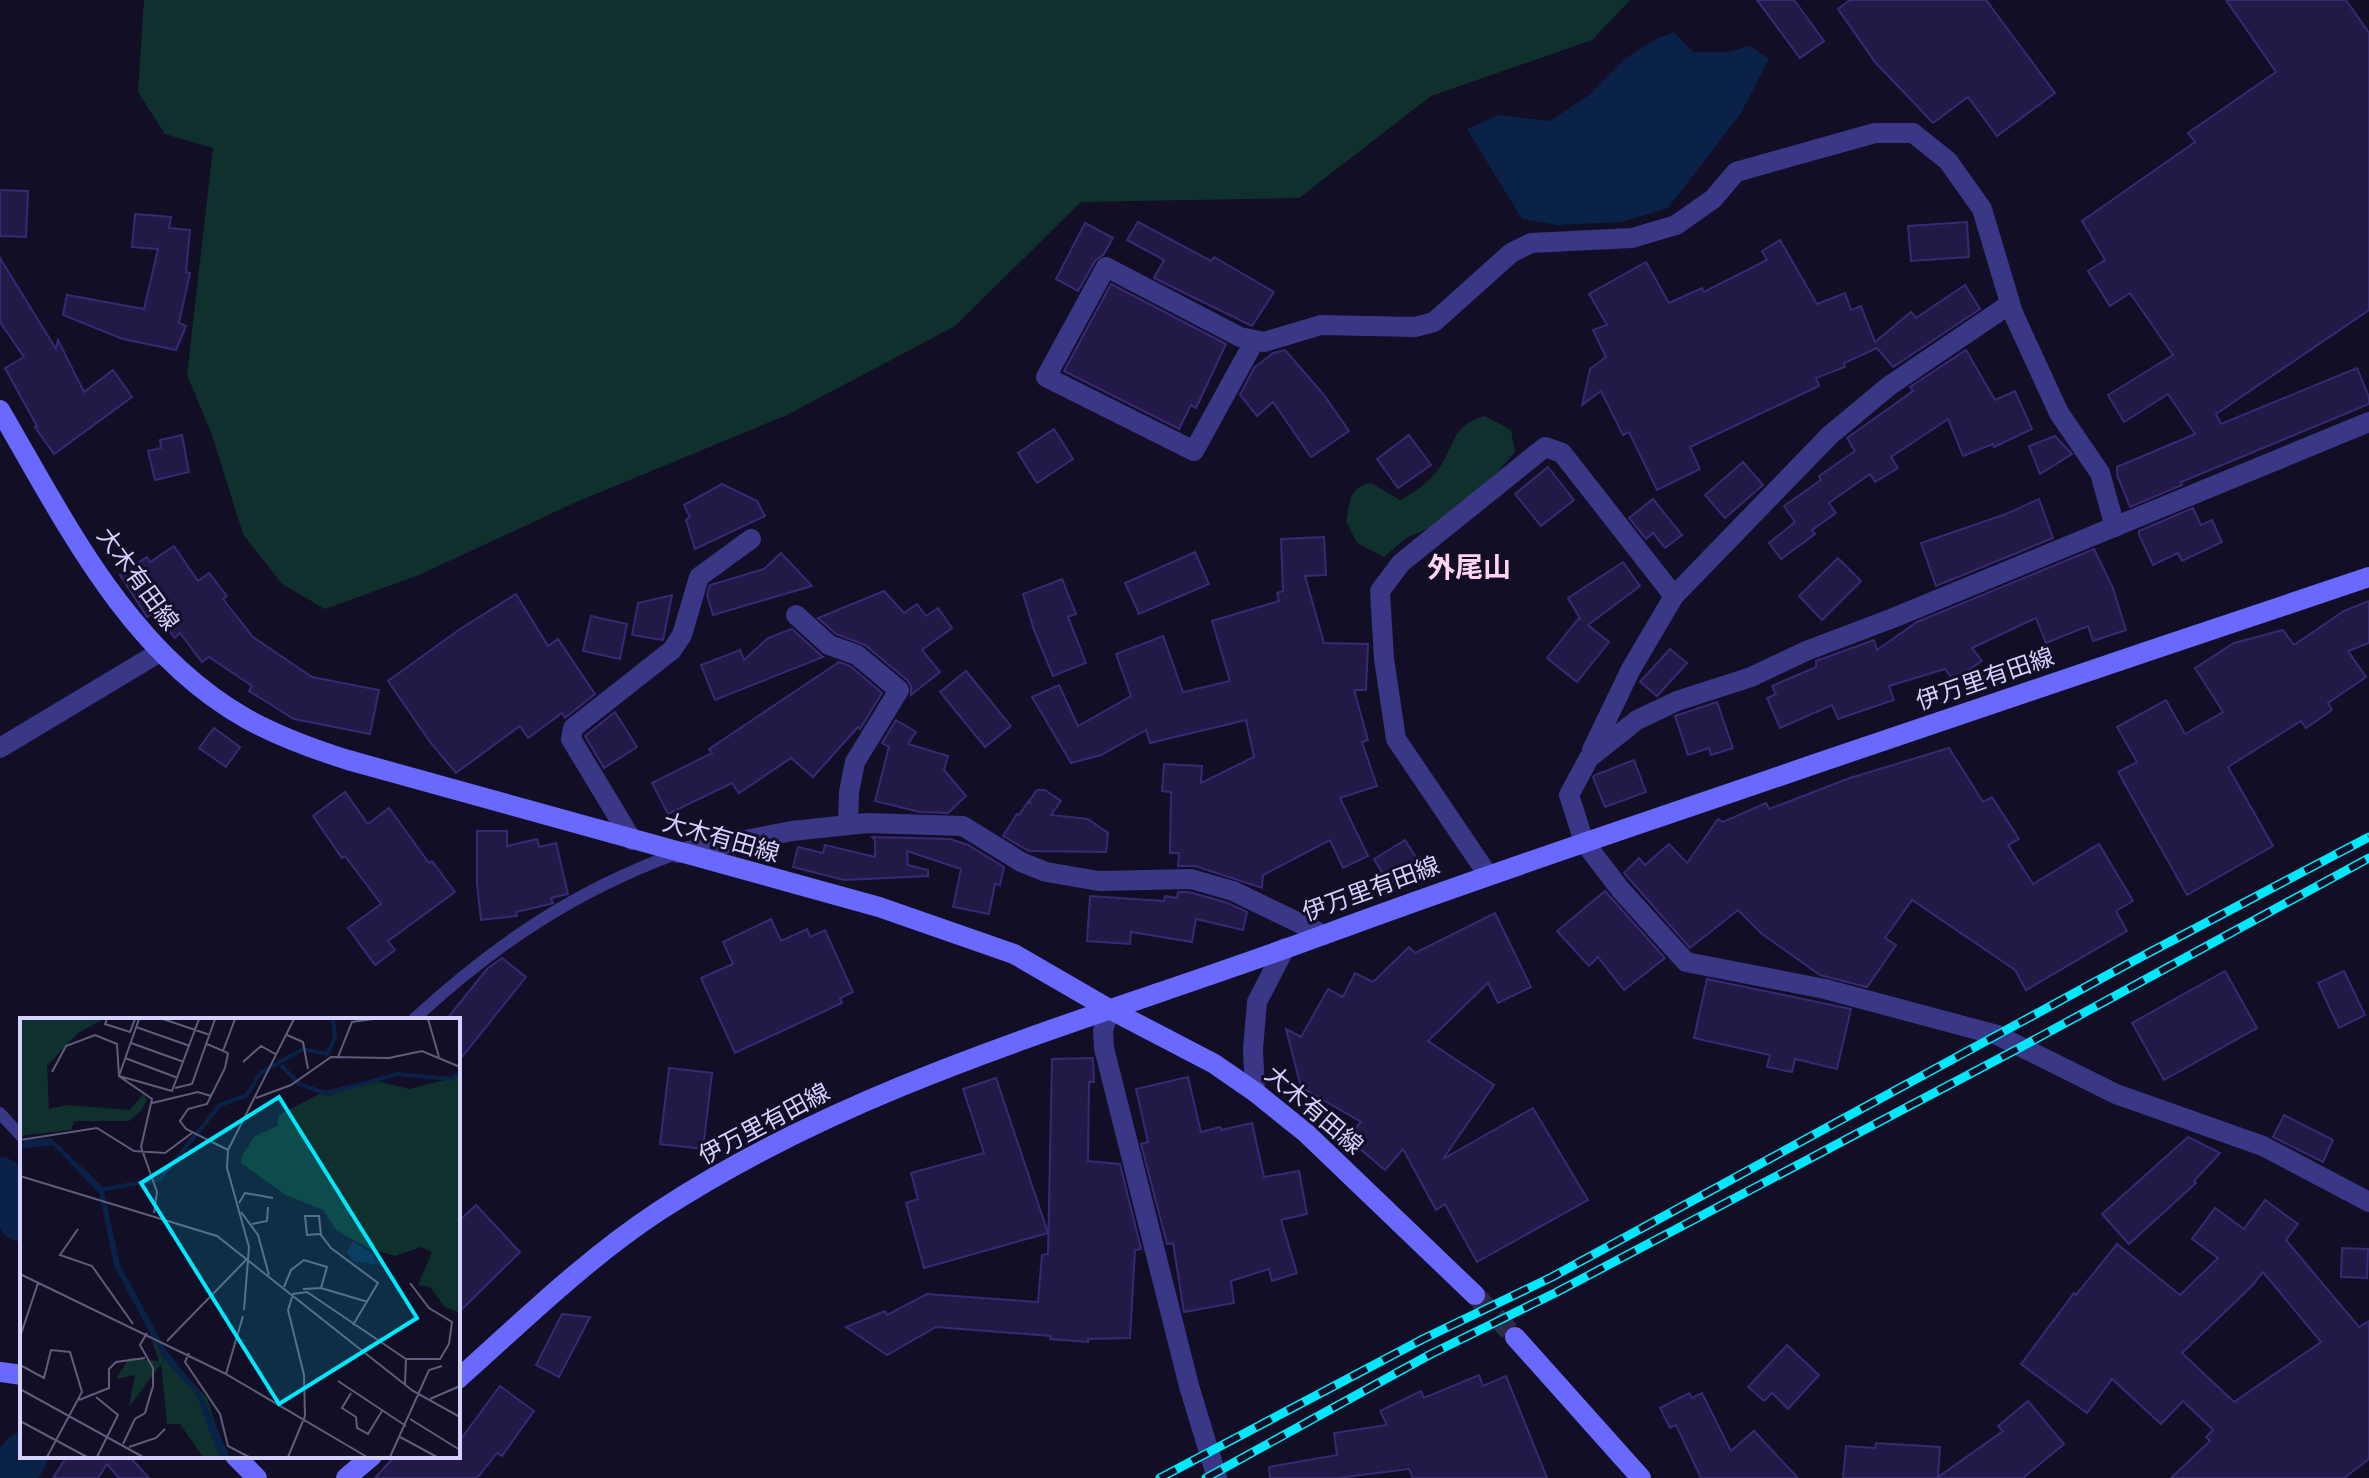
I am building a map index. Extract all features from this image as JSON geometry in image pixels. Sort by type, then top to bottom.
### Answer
[{"type":"main road","name":"大木有田線","points":[[0,410],[91,563],[124,609],[160,652],[200,688],[246,719],[299,745],[879,907],[1014,954],[1109,1009],[1200,1056],[1255,1092],[1306,1133],[1475,1295]]},
{"type":"main road","name":"伊万里有田線","points":[[460,1377],[548,1298],[659,1212],[756,1155],[855,1105],[1024,1037],[1324,935],[1488,875],[2369,577]]},
{"type":"main road","points":[[1515,1337],[1641,1478]]},
{"type":"main road","points":[[0,1372],[20,1375]]},
{"type":"main road","points":[[237,1458],[257,1478]]},
{"type":"main road","points":[[346,1478],[370,1458]]},
{"type":"street","points":[[1255,340],[1194,451],[1046,377],[1106,267],[1240,337],[1255,340],[1264,342],[1321,325],[1415,327],[1434,322],[1511,253],[1531,243],[1632,238],[1676,225],[1713,199],[1736,172],[1875,133],[1913,133],[1948,161],[1982,209],[2010,304],[2059,413],[2100,473],[2115,527]]},
{"type":"street","points":[[2010,304],[1889,386],[1830,435],[1674,596],[1631,669],[1569,795],[1584,842],[1620,889],[1686,962],[1825,989],[1997,1035],[2116,1094],[2263,1146],[2369,1202]]},
{"type":"street","points":[[1589,758],[1637,720],[1677,701],[1751,677],[1806,651],[2369,422]]},
{"type":"street","points":[[1488,875],[1396,739],[1384,659],[1380,591],[1401,563],[1545,447],[1562,453],[1674,596]]},
{"type":"street","points":[[632,840],[571,739],[573,728],[672,650],[682,635],[699,577],[751,539]]},
{"type":"street","points":[[796,615],[829,645],[857,655],[899,690],[855,762],[849,792],[848,825]]},
{"type":"street","points":[[0,748],[160,652]]},
{"type":"street","points":[[678,853],[792,831],[848,825],[898,823],[963,826],[1021,862],[1046,872],[1099,881],[1191,879],[1233,891],[1324,935]]},
{"type":"street","points":[[1255,1092],[1253,1049],[1257,1002],[1285,948]]},
{"type":"street","points":[[1109,1009],[1103,1031],[1104,1048],[1189,1386],[1217,1478]]},
{"type":"lane","points":[[415,1018],[529,925],[631,870],[678,853]]},
{"type":"lane","points":[[0,1113],[20,1135]]},
{"type":"green space","points":[[144,0],[1630,0],[1592,40],[1431,96],[1299,198],[1081,202],[955,326],[787,415],[574,503],[419,575],[325,609],[282,584],[243,534],[212,435],[187,375],[213,148],[165,134],[138,92]]},
{"type":"green space","points":[[1485,416],[1511,430],[1515,452],[1498,472],[1431,527],[1406,538],[1384,557],[1357,543],[1346,521],[1350,501],[1358,488],[1371,483],[1400,500],[1406,497],[1436,472],[1460,430]]},
{"type":"water","points":[[1674,32],[1693,52],[1726,52],[1750,46],[1769,59],[1741,113],[1668,208],[1621,222],[1558,225],[1522,219],[1467,129],[1499,115],[1550,121],[1589,95],[1626,58],[1654,40]]},
{"type":"building","points":[[1757,0],[1794,0],[1824,41],[1800,58]]},
{"type":"building","points":[[1850,0],[1986,0],[2055,93],[1997,136],[1968,97],[1933,123],[1875,62],[1838,9]]},
{"type":"building","points":[[2226,0],[2346,0],[2369,33],[2369,310],[2216,414],[2221,424],[2357,368],[2369,404],[2181,482],[2182,485],[2130,507],[2117,475],[2117,467],[2195,434],[2168,394],[2124,422],[2108,395],[2173,355],[2130,293],[2110,306],[2088,271],[2105,260],[2082,221],[2195,142],[2188,133],[2276,72]]},
{"type":"building","points":[[0,190],[28,191],[26,237],[0,236]]},
{"type":"building","points":[[135,214],[171,217],[169,228],[190,230],[186,272],[190,273],[179,323],[186,326],[176,350],[123,339],[63,315],[67,295],[144,309],[158,249],[132,247]]},
{"type":"building","points":[[1138,222],[1211,261],[1214,257],[1274,292],[1252,326],[1154,278],[1164,260],[1127,240]]},
{"type":"building","points":[[1967,222],[1969,257],[1911,261],[1908,226]]},
{"type":"building","points":[[1085,223],[1113,238],[1078,291],[1056,279]]},
{"type":"building","points":[[1780,240],[1817,304],[1845,293],[1851,310],[1861,306],[1875,342],[1911,312],[1916,318],[1965,285],[1980,309],[1893,367],[1877,348],[1844,363],[1845,367],[1816,378],[1819,386],[1690,447],[1700,469],[1657,490],[1629,432],[1623,435],[1601,391],[1582,405],[1590,369],[1606,357],[1593,330],[1607,325],[1589,294],[1646,262],[1669,303],[1702,288],[1704,292],[1767,260],[1762,251]]},
{"type":"building","points":[[0,258],[56,349],[58,340],[84,392],[113,370],[132,397],[54,454],[35,427],[5,368],[24,357],[0,322]]},
{"type":"building","points":[[1111,284],[1226,344],[1196,408],[1191,405],[1179,429],[1064,371]]},
{"type":"building","points":[[1285,350],[1324,395],[1349,431],[1311,457],[1273,402],[1257,416],[1240,395],[1254,368],[1273,353]]},
{"type":"building","points":[[1966,350],[1995,400],[2015,391],[2032,429],[1994,447],[1993,444],[1963,456],[1948,419],[1891,457],[1898,468],[1875,482],[1870,474],[1829,503],[1836,513],[1812,530],[1815,534],[1781,559],[1769,543],[1795,522],[1784,506],[1855,451],[1847,438],[1913,391],[1910,387]]},
{"type":"building","points":[[1054,429],[1073,459],[1037,483],[1018,453]]},
{"type":"building","points":[[182,435],[189,472],[155,480],[148,451],[161,448],[160,440]]},
{"type":"building","points":[[1409,435],[1431,465],[1398,488],[1377,459]]},
{"type":"building","points":[[2055,436],[2072,454],[2040,474],[2029,446]]},
{"type":"building","points":[[1743,462],[1763,485],[1725,518],[1705,495]]},
{"type":"building","points":[[1548,467],[1574,500],[1541,526],[1515,494]]},
{"type":"building","points":[[722,484],[757,501],[765,516],[695,549],[686,520],[690,517],[684,505]]},
{"type":"building","points":[[1653,499],[1682,535],[1665,548],[1653,533],[1646,539],[1629,518]]},
{"type":"building","points":[[2039,499],[2053,538],[1936,586],[1921,543],[2006,514]]},
{"type":"building","points":[[2193,508],[2201,525],[2212,520],[2222,542],[2182,561],[2178,553],[2153,565],[2139,531]]},
{"type":"building","points":[[1324,537],[1326,575],[1305,576],[1324,643],[1368,644],[1366,690],[1354,690],[1368,740],[1362,742],[1377,786],[1340,798],[1368,856],[1343,868],[1330,840],[1263,875],[1262,888],[1195,866],[1178,866],[1179,853],[1170,853],[1171,792],[1162,791],[1164,764],[1202,766],[1201,783],[1254,757],[1246,720],[1150,743],[1146,730],[1101,755],[1071,763],[1032,697],[1059,685],[1078,726],[1131,696],[1116,654],[1163,636],[1183,692],[1230,681],[1212,621],[1279,601],[1277,593],[1283,591],[1281,539]]},
{"type":"building","points":[[174,546],[198,581],[209,573],[227,596],[223,599],[253,637],[312,677],[379,690],[370,734],[294,719],[249,691],[252,686],[209,657],[202,662],[180,633],[175,638],[154,613],[147,617],[120,575],[147,557],[150,562]]},
{"type":"building","points":[[2094,549],[2113,588],[2126,630],[2093,641],[2088,626],[2046,643],[2036,618],[1972,648],[1982,661],[1953,680],[1945,669],[1889,686],[1894,700],[1838,719],[1832,705],[1780,728],[1767,698],[1776,694],[1772,686],[1816,667],[1816,661],[1874,640],[1877,650],[1917,622]]},
{"type":"building","points":[[1195,552],[1209,584],[1139,614],[1125,583]]},
{"type":"building","points":[[781,553],[812,586],[713,615],[707,595],[710,585],[764,569]]},
{"type":"building","points":[[1838,558],[1861,581],[1822,620],[1799,596]]},
{"type":"building","points":[[1623,562],[1640,586],[1588,625],[1609,642],[1577,682],[1547,658],[1579,618],[1581,620],[1568,598]]},
{"type":"building","points":[[1062,579],[1076,614],[1068,617],[1086,663],[1053,676],[1023,594]]},
{"type":"building","points":[[884,591],[904,613],[917,604],[926,616],[938,608],[952,628],[922,650],[940,672],[911,695],[907,680],[865,645],[836,634],[818,618]]},
{"type":"building","points":[[516,594],[548,646],[558,639],[595,694],[565,718],[562,713],[528,738],[520,726],[456,773],[430,742],[388,681],[460,629]]},
{"type":"building","points":[[672,595],[663,640],[632,635],[638,603]]},
{"type":"building","points":[[2369,601],[2369,643],[2348,651],[2366,677],[2328,703],[2332,710],[2306,728],[2301,721],[2228,767],[2273,846],[2187,895],[2118,772],[2137,762],[2117,727],[2166,700],[2185,734],[2223,712],[2195,668],[2234,643],[2283,630],[2294,645],[2344,611]]},
{"type":"building","points":[[591,616],[627,624],[620,659],[583,651]]},
{"type":"building","points":[[792,629],[823,657],[715,700],[701,665],[740,650],[744,660],[768,638]]},
{"type":"building","points":[[1670,649],[1687,663],[1657,696],[1640,682]]},
{"type":"building","points":[[839,662],[850,666],[882,693],[860,729],[858,727],[813,777],[791,758],[739,793],[732,783],[668,814],[652,783],[712,753],[709,749]]},
{"type":"building","points":[[966,671],[1011,726],[985,747],[940,692]]},
{"type":"building","points":[[1717,702],[1733,748],[1711,755],[1709,748],[1688,755],[1675,716]]},
{"type":"building","points":[[615,712],[637,747],[604,768],[585,736]]},
{"type":"building","points":[[896,720],[916,732],[908,744],[948,756],[944,770],[966,796],[948,813],[920,812],[875,801],[889,747],[882,743]]},
{"type":"building","points":[[214,728],[240,747],[226,767],[199,748]]},
{"type":"building","points":[[1949,748],[1983,802],[1992,797],[2019,839],[2008,845],[2033,884],[2099,844],[2133,901],[2116,911],[2127,931],[2026,990],[2015,970],[1912,900],[1885,938],[1896,945],[1867,987],[1820,975],[1762,934],[1738,910],[1690,948],[1624,873],[1639,858],[1645,865],[1669,844],[1687,863],[1718,819],[1723,822],[1766,803],[1769,809],[1850,778]]},
{"type":"building","points":[[1634,760],[1646,792],[1605,807],[1593,777]]},
{"type":"building","points":[[1037,790],[1045,790],[1061,801],[1051,815],[1088,819],[1108,833],[1106,852],[1029,851],[1003,836],[1017,814],[1028,802],[1031,804],[1029,801]]},
{"type":"building","points":[[345,792],[368,824],[389,808],[429,863],[432,861],[455,892],[388,941],[395,950],[375,965],[348,928],[381,904],[345,856],[342,858],[313,816]]},
{"type":"building","points":[[477,831],[507,831],[507,846],[537,839],[539,847],[556,843],[568,894],[551,898],[553,903],[516,912],[517,916],[481,920]]},
{"type":"building","points":[[872,837],[950,839],[968,845],[1004,867],[1000,885],[995,884],[989,914],[953,907],[961,869],[907,851],[908,865],[928,870],[928,876],[844,880],[793,867],[798,847],[823,853],[825,845],[875,857],[875,840]]},
{"type":"building","points":[[1405,840],[1420,864],[1389,884],[1374,859]]},
{"type":"building","points":[[1605,891],[1665,958],[1624,990],[1598,957],[1589,966],[1557,931]]},
{"type":"building","points":[[1178,892],[1228,903],[1247,912],[1243,930],[1196,919],[1192,942],[1131,932],[1130,944],[1087,941],[1090,896],[1164,901],[1165,896],[1177,898]]},
{"type":"building","points":[[1495,913],[1531,987],[1498,1003],[1488,983],[1428,1041],[1494,1085],[1443,1159],[1533,1108],[1588,1200],[1477,1262],[1445,1204],[1436,1210],[1403,1149],[1385,1170],[1347,1138],[1361,1122],[1301,1087],[1286,1029],[1301,1037],[1328,989],[1343,997],[1355,973],[1373,982],[1409,947],[1415,953]]},
{"type":"building","points":[[771,919],[781,941],[807,929],[810,937],[825,930],[853,992],[840,998],[842,1003],[735,1053],[701,978],[733,964],[723,942]]},
{"type":"building","points":[[502,958],[526,977],[460,1060],[460,1018],[448,1018],[487,969]]},
{"type":"building","points":[[2225,971],[2257,1028],[2164,1080],[2132,1023]]},
{"type":"building","points":[[2344,971],[2365,1015],[2339,1028],[2318,983]]},
{"type":"building","points":[[1707,979],[1851,1009],[1837,1069],[1795,1059],[1792,1072],[1767,1067],[1770,1055],[1694,1038]]},
{"type":"building","points":[[1093,1058],[1094,1082],[1089,1082],[1088,1161],[1120,1164],[1141,1249],[1135,1250],[1130,1338],[1088,1339],[1088,1342],[936,1327],[887,1355],[846,1327],[885,1311],[887,1315],[927,1294],[1038,1302],[1042,1255],[1048,1254],[1052,1059]]},
{"type":"building","points":[[669,1068],[712,1073],[703,1149],[660,1144]]},
{"type":"building","points":[[1188,1077],[1201,1132],[1252,1123],[1264,1177],[1299,1171],[1307,1214],[1281,1220],[1297,1273],[1272,1281],[1269,1269],[1231,1281],[1234,1303],[1184,1312],[1173,1243],[1167,1244],[1141,1144],[1148,1142],[1136,1089]]},
{"type":"building","points":[[996,1078],[1048,1233],[924,1268],[906,1203],[918,1199],[911,1173],[984,1153],[963,1089]]},
{"type":"building","points":[[2284,1115],[2333,1140],[2323,1162],[2273,1137]]},
{"type":"building","points":[[2188,1137],[2220,1153],[2194,1181],[2196,1183],[2129,1244],[2102,1214]]},
{"type":"building","points":[[2265,1200],[2298,1224],[2286,1240],[2359,1327],[2369,1321],[2369,1459],[2344,1478],[2171,1478],[2210,1441],[2206,1437],[2213,1430],[2183,1401],[2161,1424],[2112,1379],[2087,1413],[2021,1364],[2074,1293],[2076,1295],[2117,1244],[2180,1295],[2218,1258],[2192,1239],[2215,1208],[2244,1229]],"holes":[[[2263,1272],[2321,1342],[2234,1402],[2182,1353]]]},
{"type":"building","points":[[476,1205],[520,1252],[460,1311],[460,1220]]},
{"type":"building","points":[[2342,1248],[2368,1249],[2367,1278],[2341,1277]]},
{"type":"building","points":[[562,1314],[590,1317],[559,1377],[536,1365]]},
{"type":"building","points":[[1787,1345],[1819,1375],[1788,1409],[1772,1393],[1764,1401],[1748,1387]]},
{"type":"building","points":[[1479,1375],[1483,1386],[1506,1376],[1547,1478],[1413,1478],[1409,1469],[1337,1478],[1270,1478],[1269,1467],[1337,1455],[1334,1433],[1387,1425],[1380,1411],[1421,1391],[1424,1398]]},
{"type":"building","points":[[500,1386],[534,1411],[502,1456],[497,1453],[477,1478],[375,1478],[393,1458],[460,1458],[460,1440]]},
{"type":"building","points":[[1689,1393],[1692,1398],[1702,1393],[1731,1451],[1754,1431],[1798,1478],[1701,1478],[1676,1425],[1670,1428],[1660,1408]]},
{"type":"building","points":[[2028,1401],[2064,1444],[2023,1478],[1843,1478],[1846,1446],[1875,1448],[1876,1443],[1940,1447],[1938,1477],[2003,1431],[1998,1426]]},
{"type":"building","points":[[66,1458],[131,1458],[149,1478],[119,1478],[107,1464],[98,1478],[53,1478]]},
{"type":"waterway","points":[[0,1181],[20,1215]]},
{"type":"waterway","points":[[9,1478],[23,1458]]},
{"type":"tunnel","points":[[1475,1295],[1515,1337]]},
{"type":"railway","points":[[1160,1478],[1423,1339],[1552,1277],[2137,959],[2369,837]]},
{"type":"railway","points":[[1206,1478],[1431,1354],[1557,1292],[2021,1047],[2369,858]]},
{"type":"district","name":"外尾山","points":[[1469,567]]}]
